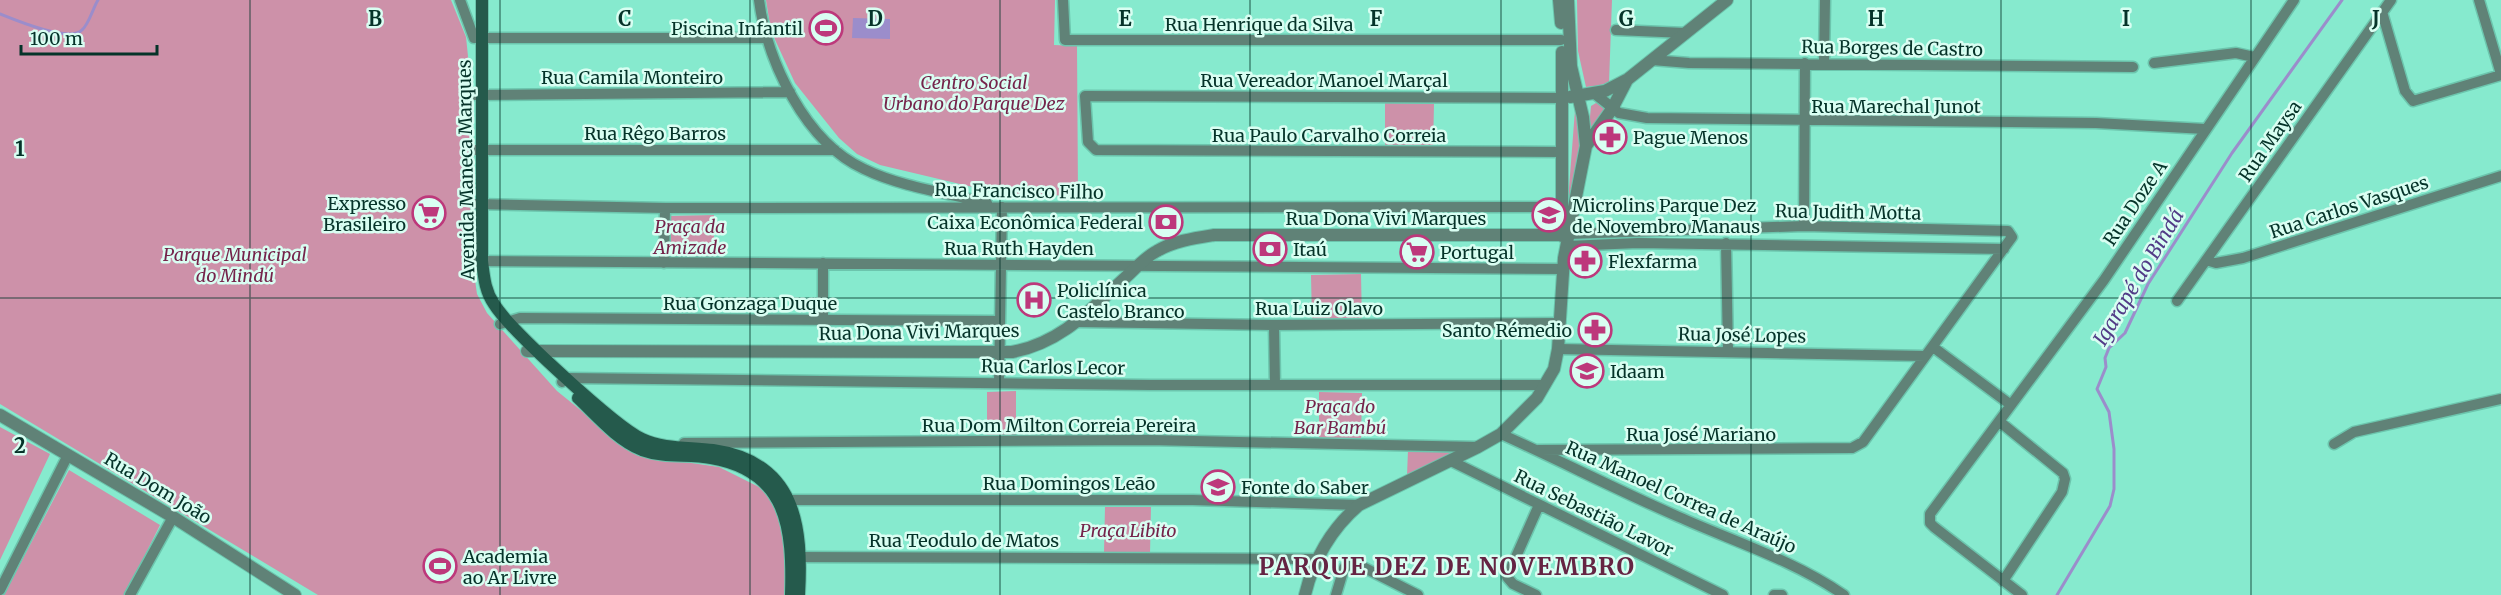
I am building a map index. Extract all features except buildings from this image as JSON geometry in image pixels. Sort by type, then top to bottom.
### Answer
[{"type":"main road","name":"Avenida Maneca Marques","points":[[474,0],[478,38]]},
{"type":"main road","name":"Avenida Maneca Marques","points":[[482,0],[478,38],[479,261],[484,285],[493,304],[503,322],[532,350],[565,380],[647,446],[737,455],[753,462],[772,478],[797,521],[799,595]]},
{"type":"main road","name":"Avenida Maneca Marques","points":[[791,595],[797,557]]},
{"type":"street","points":[[460,0],[478,38],[766,38]]},
{"type":"street","points":[[759,0],[766,38],[777,68],[801,110],[835,150],[849,161],[880,176],[1002,207],[999,383]]},
{"type":"street","name":"Rua Henrique da Silva","points":[[1063,0],[1065,40],[1561,40]]},
{"type":"street","points":[[1559,0],[1565,242]]},
{"type":"street","points":[[1568,0],[1569,53],[1586,146]]},
{"type":"street","points":[[1563,98],[1595,94],[1628,79],[1727,0]]},
{"type":"street","points":[[1824,63],[1825,0]]},
{"type":"street","name":"Rua Doze A","points":[[2003,581],[1934,527],[1929,518],[2104,280],[2294,0]]},
{"type":"street","name":"Rua Maysa","points":[[2178,302],[2391,0]]},
{"type":"street","points":[[2382,12],[2408,98],[2420,101],[2501,74],[2479,0]]},
{"type":"street","points":[[1616,30],[1685,33]]},
{"type":"street","points":[[2154,63],[2236,53],[2254,57]]},
{"type":"street","name":"Rua Borges de Castro","points":[[1652,60],[2133,67]]},
{"type":"street","points":[[1804,226],[1807,122],[1805,63]]},
{"type":"street","points":[[1305,595],[1317,559],[1334,532],[1359,505],[1501,434],[1526,411],[1545,384],[1554,369],[1558,349],[1565,242],[1586,146],[1612,109],[1628,79]]},
{"type":"street","name":"Rua Camila Monteiro","points":[[478,95],[790,92]]},
{"type":"street","name":"Rua Marechal Junot","points":[[1595,94],[1612,109],[1629,117],[1807,122],[2096,123],[2205,129]]},
{"type":"street","name":"Rua Vereador Manoel Marçal","points":[[1096,150],[1088,142],[1085,96],[1563,98]]},
{"type":"street","name":"Rua Rêgo Barros","points":[[478,150],[835,150]]},
{"type":"street","name":"Rua Paulo Carvalho Correia","points":[[1096,150],[1562,152]]},
{"type":"street","points":[[1562,173],[1578,179]]},
{"type":"street","name":"Rua Carlos Vasques","points":[[2206,260],[2216,263],[2243,258],[2501,176]]},
{"type":"street","name":"Rua Francisco Filho","points":[[478,204],[665,208],[1563,207]]},
{"type":"street","points":[[664,263],[665,208]]},
{"type":"street","name":"Rua Judith Motta","points":[[1804,226],[2008,231],[2012,233],[2007,245],[1565,242],[1804,226]]},
{"type":"street","name":"Rua Dona Vivi Marques","points":[[532,350],[1000,353],[1044,344],[1078,322],[1156,251],[1179,242],[1214,236],[1565,242]]},
{"type":"street","points":[[1726,243],[1728,351]]},
{"type":"street","points":[[2007,245],[1929,351],[2011,405]]},
{"type":"street","name":"Rua Ruth Hayden","points":[[479,261],[1563,269]]},
{"type":"street","points":[[823,263],[823,320]]},
{"type":"street","name":"Rua Gonzaga Duque","points":[[503,322],[1000,321]]},
{"type":"street","name":"Rua Luiz Olavo","points":[[1078,322],[1274,325],[1560,323]]},
{"type":"street","points":[[1274,325],[1275,385]]},
{"type":"street","name":"Rua José Lopes","points":[[1558,349],[1929,351]]},
{"type":"street","name":"Rua José Mariano","points":[[1538,450],[1839,450],[1852,448],[1863,442],[1929,351]]},
{"type":"street","name":"Rua Carlos Lecor","points":[[565,380],[1275,385],[1545,384]]},
{"type":"street","points":[[2334,444],[2354,432],[2501,399]]},
{"type":"street","name":"Rua Dom João","points":[[0,415],[173,517],[295,595]]},
{"type":"street","points":[[2000,422],[2063,473],[2065,478],[2062,492],[2003,581],[2022,595]]},
{"type":"street","name":"Rua Manoel Correa de Araújo","points":[[1501,434],[1538,450],[1603,484],[1781,558],[1820,578],[1844,595]]},
{"type":"street","name":"Rua Dom Milton Correia Pereira","points":[[647,446],[1148,440],[1478,447]]},
{"type":"street","points":[[0,590],[68,455]]},
{"type":"street","name":"Rua Sebastião Lavor","points":[[1451,460],[1724,595]]},
{"type":"street","name":"Rua Domingos Leão","points":[[785,500],[1193,500],[1359,505]]},
{"type":"street","points":[[1536,595],[1508,580],[1507,572],[1539,505]]},
{"type":"street","points":[[130,595],[173,517]]},
{"type":"street","name":"Rua Teodulo de Matos","points":[[797,557],[1317,559]]},
{"type":"street","points":[[1336,595],[1344,568],[1353,562],[1418,595]]},
{"type":"street","points":[[1774,595],[1782,595]]},
{"type":"green space","name":"Parque Municipal do Mindú","points":[[0,0],[451,0],[466,37],[472,134],[470,245],[477,294],[487,313],[557,391],[636,455],[719,467],[767,491],[787,525],[790,595],[318,595],[0,404]]},
{"type":"green space","name":"Centro Social Urbano do Parque Dez","points":[[766,0],[1055,0],[1054,45],[1077,46],[1078,196],[1002,194],[880,165],[857,154],[839,138],[795,83],[771,31]]},
{"type":"green space","points":[[1577,0],[1612,0],[1609,83],[1596,86],[1599,103],[1607,109],[1592,138],[1590,121],[1583,121],[1581,172],[1567,214],[1575,110],[1580,110],[1583,119],[1590,117],[1591,106],[1596,103],[1593,86],[1586,87],[1578,51]]},
{"type":"green space","points":[[1385,103],[1434,104],[1433,149],[1385,149]]},
{"type":"green space","name":"Praça da Amizade","points":[[714,215],[714,257],[667,257],[667,216]]},
{"type":"green space","points":[[1361,274],[1362,322],[1312,322],[1311,275]]},
{"type":"green space","points":[[1016,391],[1016,436],[987,436],[987,392]]},
{"type":"green space","name":"Praça do Bar Bambú","points":[[1319,392],[1362,393],[1361,441],[1319,440]]},
{"type":"green space","points":[[0,427],[50,454],[0,560]]},
{"type":"green space","points":[[1408,450],[1467,451],[1407,476]]},
{"type":"green space","points":[[69,470],[160,525],[125,595],[4,595]]},
{"type":"green space","name":"Praça Libito","points":[[1105,507],[1151,507],[1150,554],[1104,553]]},
{"type":"shaded area","points":[[853,18],[890,19],[890,39],[852,38]]},
{"type":"waterway","points":[[0,14],[42,29],[66,34],[75,33],[82,30],[89,20],[98,0]]},
{"type":"waterway","name":"Igarapé do Bindá","points":[[2057,595],[2110,506],[2114,489],[2114,449],[2109,412],[2097,389],[2106,367],[2105,358],[2109,348],[2125,333],[2148,284],[2232,153],[2342,0]]},
{"type":"place","name":"Piscina Infantil","points":[[826,28]]},
{"type":"place","name":"Pague Menos","points":[[1610,137]]},
{"type":"place","name":"Expresso Brasileiro","points":[[429,213]]},
{"type":"place","name":"Microlins Parque Dez de Novembro Manaus","points":[[1549,215]]},
{"type":"place","name":"Caixa Econômica Federal","points":[[1166,222]]},
{"type":"place","name":"Itaú","points":[[1270,249]]},
{"type":"place","name":"Portugal","points":[[1417,252]]},
{"type":"place","name":"Flexfarma","points":[[1585,261]]},
{"type":"place","name":"Policlínica Castelo Branco","points":[[1034,300]]},
{"type":"place","name":"Santo Rémedio","points":[[1595,330]]},
{"type":"place","name":"Idaam","points":[[1587,371]]},
{"type":"place","name":"Fonte do Saber","points":[[1218,487]]},
{"type":"place","name":"Academia ao Ar Livre","points":[[440,566]]},
{"type":"district","name":"PARQUE DEZ DE NOVEMBRO","points":[[1447,566]]}]
